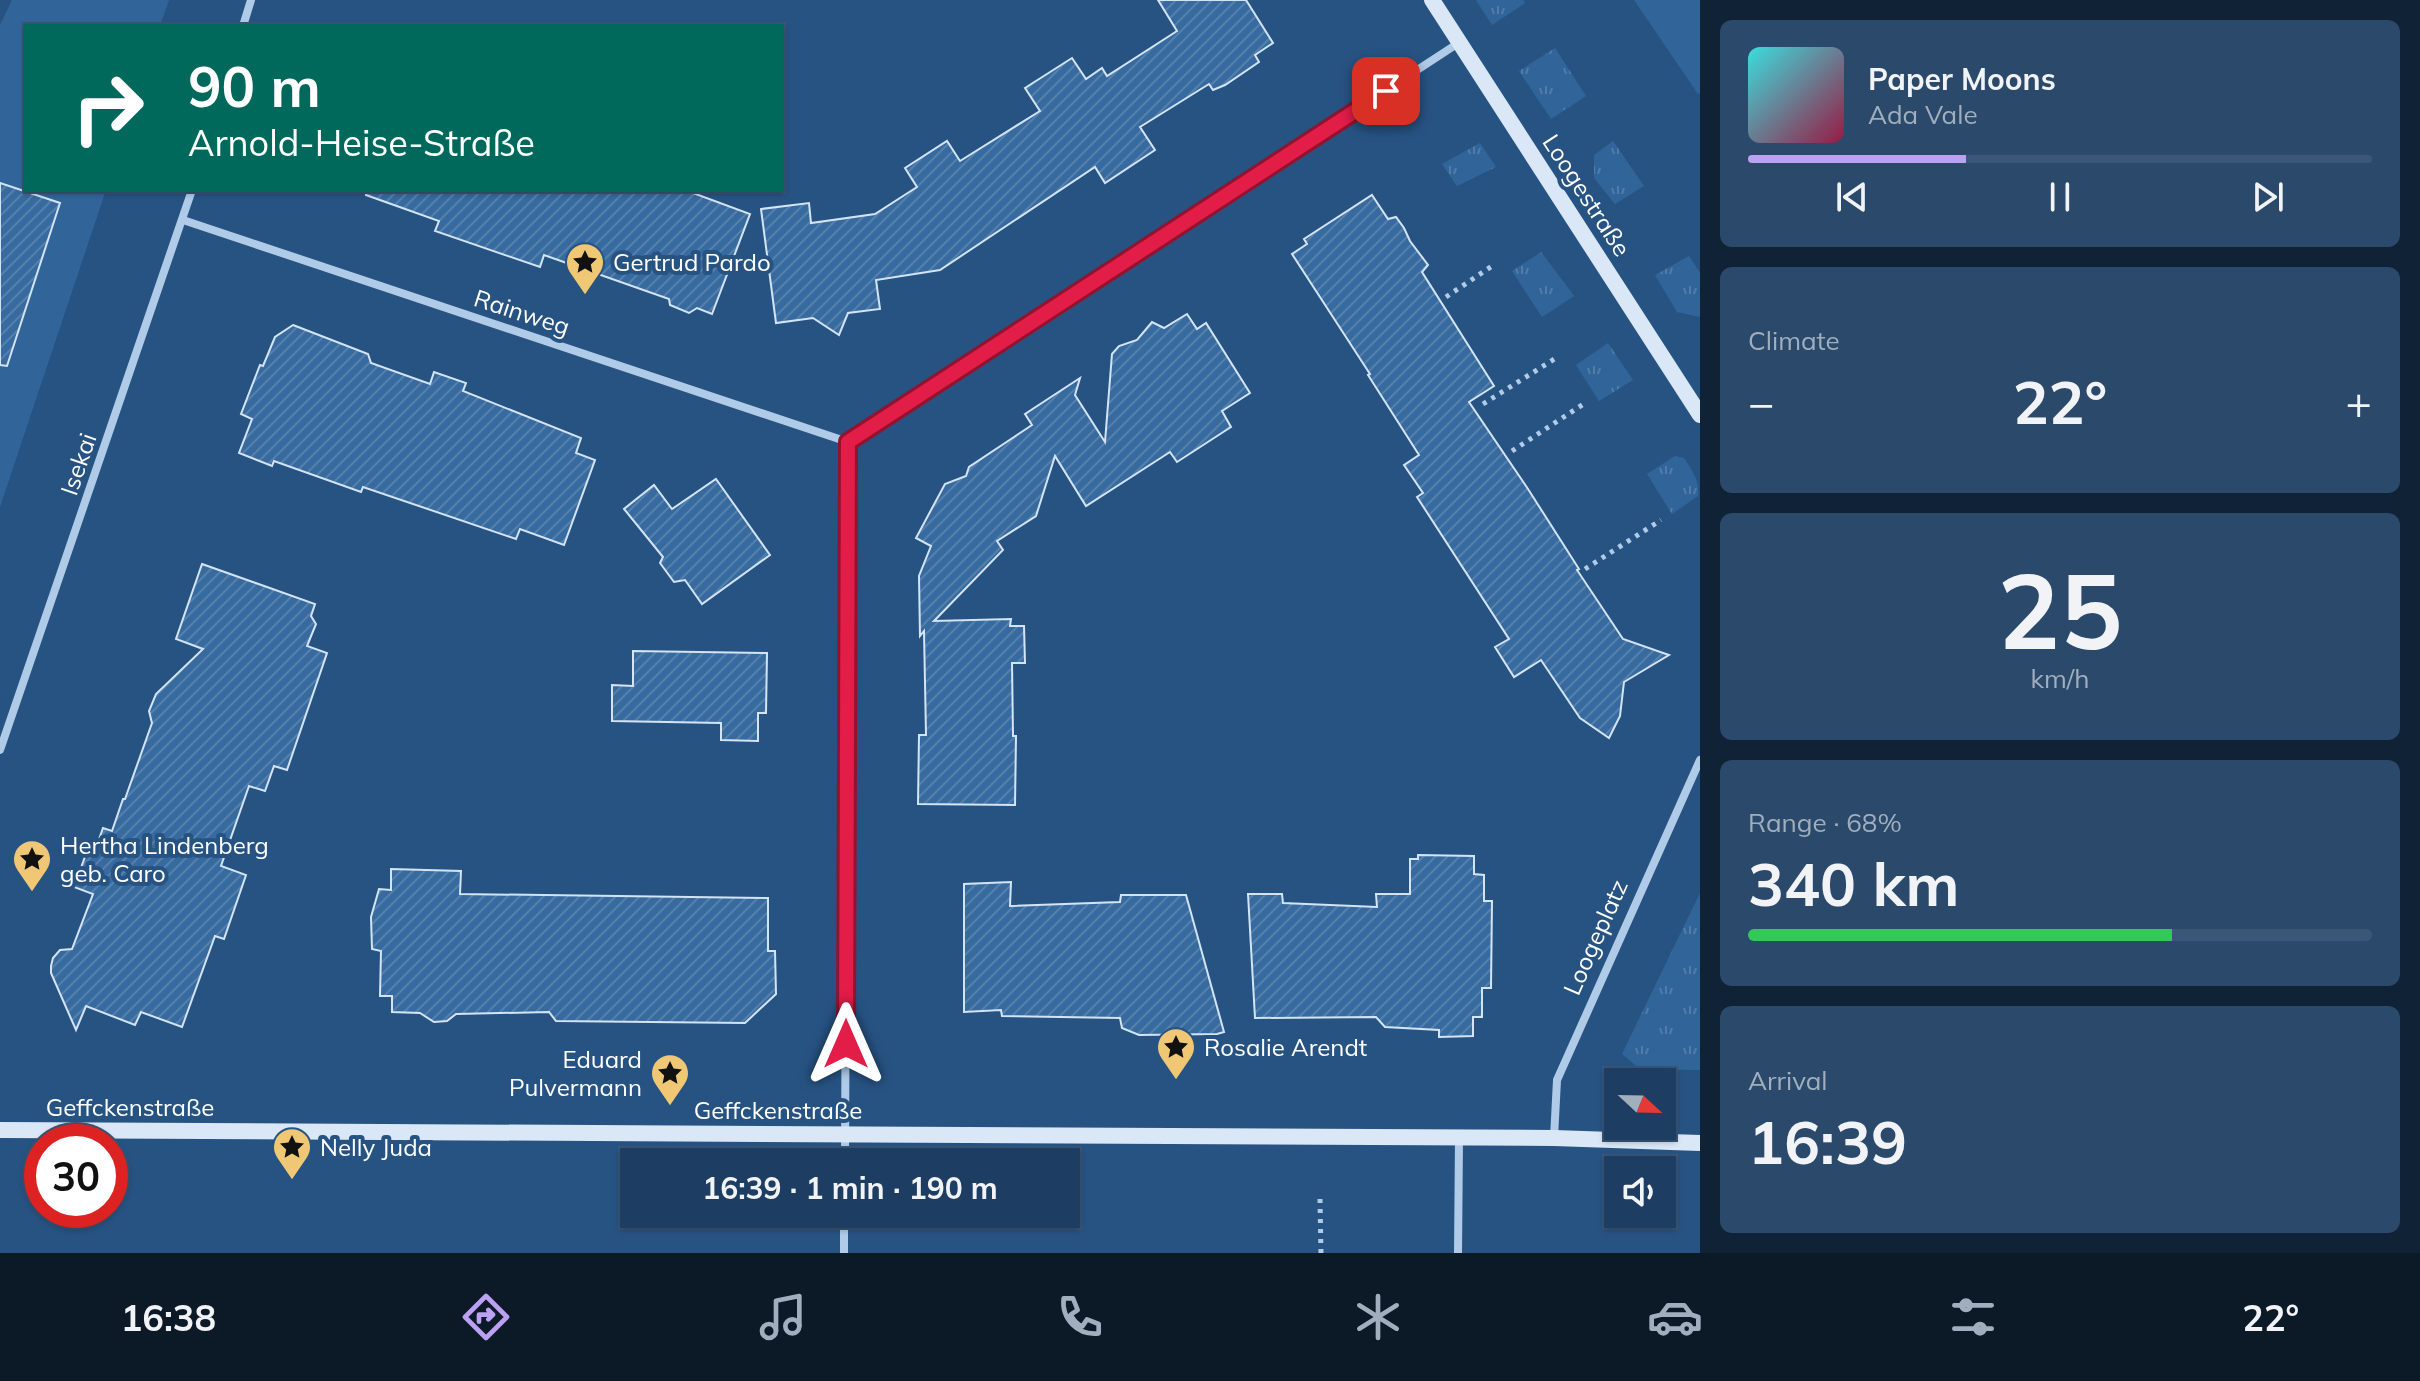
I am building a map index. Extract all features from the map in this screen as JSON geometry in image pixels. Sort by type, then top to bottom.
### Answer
[{"type":"street","points":[[244,24],[251,0]]},
{"type":"street","name":"Loogestraße","points":[[1432,0],[1700,415]]},
{"type":"street","points":[[845,1148],[848,442],[1460,42]]},
{"type":"street","name":"Isekai","points":[[0,750],[191,192]]},
{"type":"street","name":"Rainweg","points":[[183,220],[848,442]]},
{"type":"street","name":"Loogeplatz","points":[[1554,1138],[1557,1080],[1700,760]]},
{"type":"street","name":"Geffckenstraße","points":[[0,1130],[1459,1139]]},
{"type":"street","points":[[1458,1253],[1459,1139],[1554,1138],[1700,1143]]},
{"type":"street","points":[[844,1228],[844,1253]]},
{"type":"path","points":[[1446,297],[1495,264]]},
{"type":"path","points":[[1483,404],[1556,358]]},
{"type":"path","points":[[1512,451],[1585,403]]},
{"type":"path","points":[[1585,569],[1661,520]]},
{"type":"path","points":[[1320,1199],[1321,1253]]},
{"type":"green space","points":[[12,0],[169,0],[161,24],[24,24],[24,192],[105,192],[0,507],[0,25]]},
{"type":"green space","points":[[1476,0],[1523,0],[1525,3],[1492,25]]},
{"type":"green space","points":[[1634,0],[1700,0],[1700,93],[1698,94]]},
{"type":"green space","points":[[1555,48],[1586,96],[1551,119],[1519,71]]},
{"type":"green space","points":[[1613,141],[1644,186],[1615,204],[1594,178],[1594,155]]},
{"type":"green space","points":[[1480,143],[1496,167],[1457,186],[1442,164]]},
{"type":"green space","points":[[1541,252],[1574,296],[1542,317],[1512,271]]},
{"type":"green space","points":[[1689,256],[1700,273],[1700,317],[1677,312],[1655,275]]},
{"type":"green space","points":[[1608,343],[1633,380],[1599,401],[1576,365]]},
{"type":"green space","points":[[1675,456],[1684,458],[1695,476],[1698,496],[1672,514],[1647,474]]},
{"type":"green space","points":[[1700,893],[1700,1070],[1639,1068],[1622,1054]]},
{"type":"building","points":[[1158,0],[1246,0],[1273,43],[1255,55],[1259,62],[1225,85],[1213,90],[1209,84],[1140,127],[1155,150],[1105,183],[1095,167],[940,270],[876,280],[880,309],[848,313],[839,335],[813,318],[776,323],[761,209],[809,203],[811,223],[875,214],[917,187],[905,168],[947,141],[960,161],[1040,111],[1025,88],[1072,58],[1086,79],[1102,68],[1107,76],[1177,31]]},
{"type":"building","points":[[0,183],[60,203],[7,366],[0,365]]},
{"type":"building","points":[[367,192],[690,192],[750,214],[712,314],[697,308],[689,313],[670,305],[669,299],[544,255],[540,267],[435,231],[439,221],[366,195]]},
{"type":"building","points":[[1372,195],[1388,219],[1396,217],[1428,265],[1422,272],[1494,386],[1469,402],[1528,489],[1577,570],[1623,639],[1669,655],[1624,682],[1620,716],[1609,738],[1580,718],[1541,660],[1514,677],[1495,647],[1509,639],[1417,497],[1423,493],[1404,465],[1419,455],[1292,254],[1307,244],[1304,239]]},
{"type":"building","points":[[1187,314],[1197,329],[1206,323],[1250,393],[1222,411],[1231,427],[1177,462],[1170,452],[1086,506],[1055,456],[1036,516],[997,541],[1003,550],[934,621],[1011,619],[1010,626],[1024,626],[1025,663],[1012,663],[1013,736],[1016,736],[1015,805],[918,804],[919,735],[926,735],[924,631],[920,636],[919,576],[931,546],[916,538],[945,484],[966,476],[969,467],[1032,425],[1025,414],[1080,378],[1075,395],[1105,442],[1112,354],[1119,346],[1137,340],[1152,322],[1164,328]]},
{"type":"building","points":[[293,325],[368,354],[371,363],[430,384],[434,372],[466,383],[463,391],[581,438],[576,453],[595,460],[564,545],[520,529],[516,539],[363,487],[361,492],[274,461],[272,466],[239,453],[252,419],[241,414],[260,365],[263,366],[275,337]]},
{"type":"building","points":[[716,479],[770,555],[702,604],[685,580],[674,582],[660,563],[663,557],[624,509],[654,485],[672,509]]},
{"type":"building","points":[[202,564],[315,604],[311,616],[316,624],[307,646],[327,653],[287,770],[274,766],[265,791],[249,786],[221,866],[246,875],[224,939],[215,936],[182,1027],[141,1012],[135,1025],[86,1006],[76,1030],[51,973],[53,958],[60,950],[72,949],[93,894],[74,887],[86,854],[93,856],[103,828],[112,831],[152,723],[149,711],[156,694],[203,649],[176,639]]},
{"type":"building","points":[[633,651],[767,653],[766,713],[758,713],[758,741],[721,740],[721,723],[612,721],[612,685],[633,686]]},
{"type":"building","points":[[1418,855],[1474,856],[1474,874],[1484,875],[1484,901],[1492,901],[1491,988],[1482,988],[1482,1017],[1473,1017],[1473,1036],[1439,1037],[1439,1030],[1385,1027],[1376,1017],[1255,1018],[1248,894],[1282,894],[1283,903],[1377,907],[1376,894],[1410,894],[1410,859],[1418,859]]},
{"type":"building","points":[[391,869],[461,871],[460,894],[768,898],[768,951],[775,951],[776,994],[745,1023],[556,1021],[549,1012],[456,1014],[447,1021],[434,1022],[420,1013],[392,1012],[392,996],[380,996],[381,951],[372,949],[371,917],[379,889],[391,890]]},
{"type":"building","points":[[1011,882],[1010,906],[1120,902],[1121,895],[1186,895],[1224,1032],[1139,1035],[1122,1028],[1120,1018],[1002,1016],[1001,1010],[964,1012],[964,884]]},
{"type":"place","name":"Gertrud Pardo","points":[[585,296]]},
{"type":"place","name":"Hertha Lindenberg geb. Caro","points":[[32,893]]},
{"type":"place","name":"Rosalie Arendt","points":[[1176,1081]]},
{"type":"place","name":"Eduard Pulvermann","points":[[670,1107]]},
{"type":"place","name":"Nelly Juda","points":[[292,1181]]},
{"type":"route","points":[[846,1044],[848,442],[1386,91]]}]
